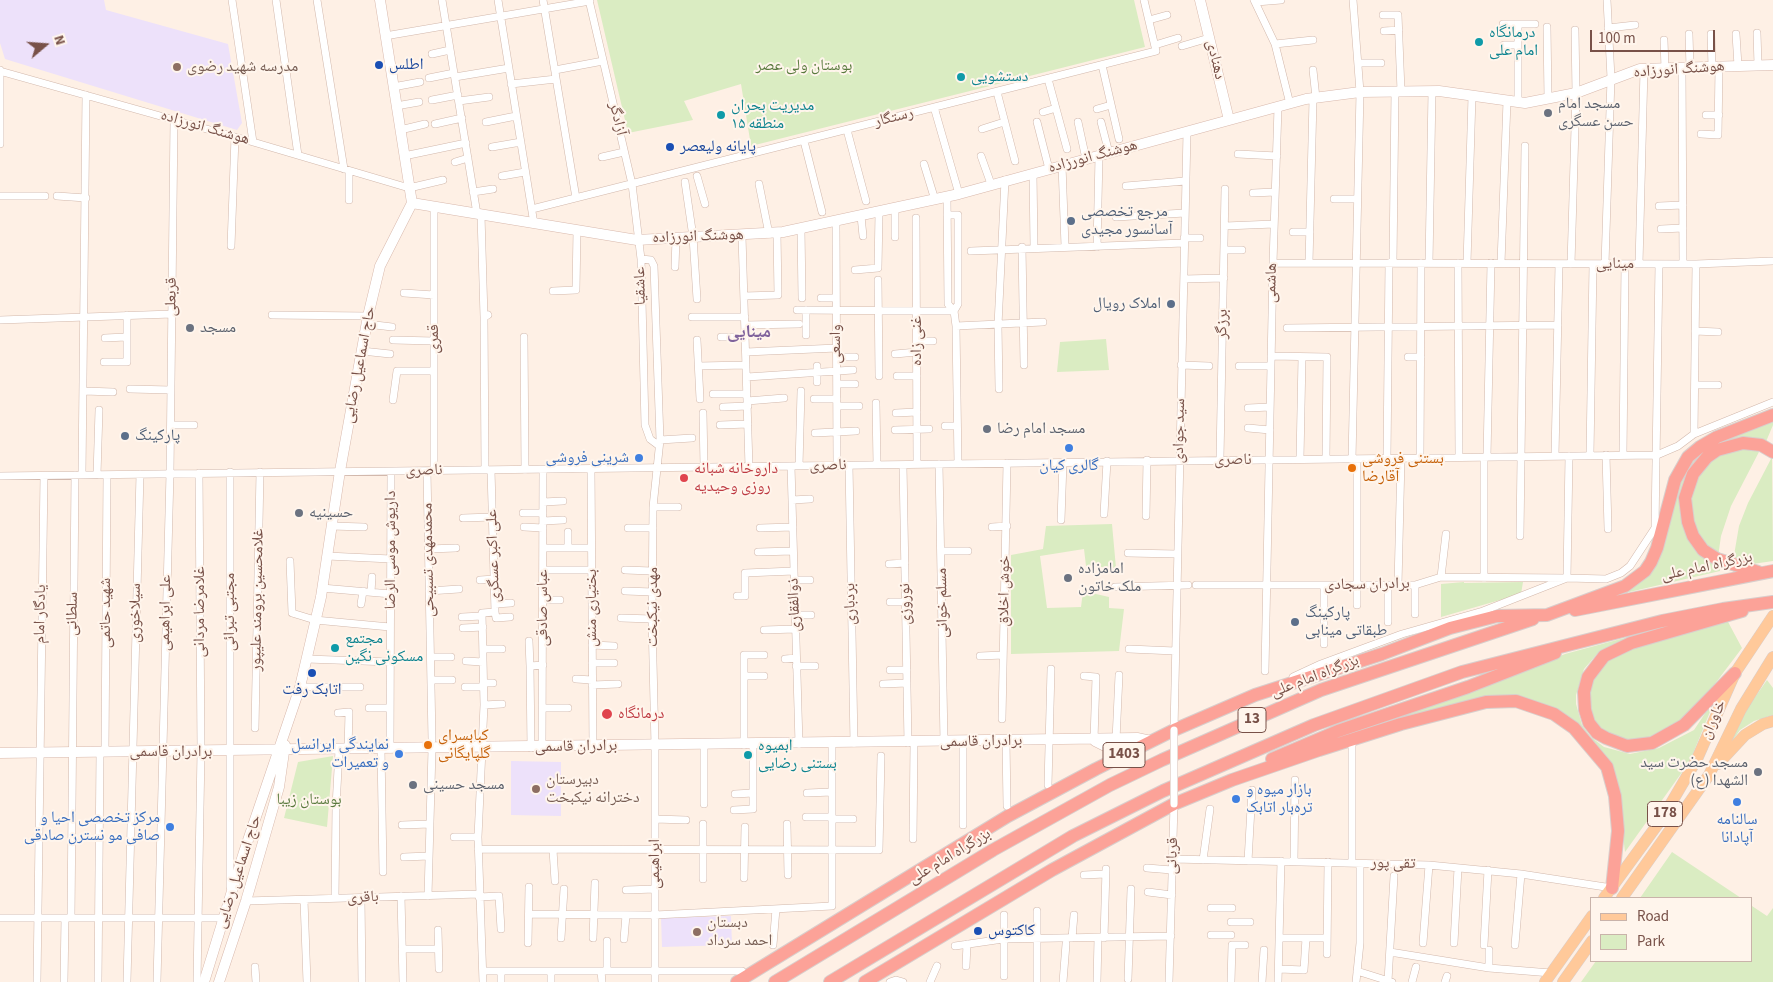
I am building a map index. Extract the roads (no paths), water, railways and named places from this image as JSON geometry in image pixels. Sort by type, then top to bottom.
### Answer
[{"type":"highway","points":[[1548,615],[1608,594],[1636,578],[1651,562],[1657,548],[1675,480],[1688,458],[1700,447],[1717,437],[1773,415]]},
{"type":"highway","points":[[1767,572],[1718,559],[1703,550],[1693,536],[1688,522],[1685,498],[1693,474],[1707,457],[1717,450],[1743,443],[1761,446],[1773,452]]},
{"type":"highway","name":"بزرگراه امام علی","points":[[775,982],[993,850],[1110,785],[1321,690],[1548,615],[1609,605],[1767,572]]},
{"type":"highway","points":[[1735,673],[1684,725],[1652,743],[1627,746],[1606,738],[1597,733],[1589,723],[1585,710],[1584,692],[1588,677],[1597,664],[1612,652],[1631,643],[1726,617],[1767,603]]},
{"type":"highway","name":"13","points":[[830,982],[1073,836],[1163,790],[1351,711],[1462,672],[1583,640],[1715,610],[1767,603]]},
{"type":"highway","name":"1403","points":[[740,977],[964,842],[1110,761],[1174,730],[1255,695],[1382,654],[1450,628],[1496,616],[1548,615]]},
{"type":"highway","points":[[1232,780],[1262,762],[1338,731],[1477,684],[1541,660],[1583,640]]},
{"type":"highway","points":[[865,982],[1052,870],[1174,804],[1232,780],[1353,745],[1486,702],[1516,702],[1554,714],[1574,728],[1607,767],[1615,796],[1618,831],[1608,893]]},
{"type":"main road","points":[[380,0],[412,203]]},
{"type":"main road","name":"دهنادی","points":[[1200,0],[1229,120]]},
{"type":"main road","name":"هوشنگ انورزاده","points":[[412,203],[637,240],[773,233],[836,222],[935,200],[1315,98],[1360,92],[1432,91],[1518,102],[1576,93],[1610,78],[1644,69],[1773,65]]},
{"type":"main road","name":"حاج اسماعیل رضایی","points":[[204,982],[281,751],[300,687],[322,588],[340,471],[367,320],[380,266],[412,203]]},
{"type":"main road","name":"خاوران","points":[[1608,893],[1663,817],[1697,759],[1735,673],[1773,616]]},
{"type":"main road","name":"خاوران","points":[[1623,897],[1709,775],[1741,709],[1773,657]]},
{"type":"main road","points":[[1709,775],[1745,735],[1763,724],[1773,721]]},
{"type":"main road","name":"برادران قاسمی","points":[[0,753],[343,750],[385,749],[432,744],[482,748],[531,748],[1006,742],[1136,738],[1151,742]]},
{"type":"main road","points":[[1094,740],[1107,747],[1110,753],[1110,761]]},
{"type":"main road","name":"حاج اسماعیل رضایی","points":[[220,982],[279,787],[281,751]]},
{"type":"main road","points":[[1548,978],[1590,919]]},
{"type":"main road","points":[[1563,982],[1590,944]]},
{"type":"street","points":[[232,0],[253,142]]},
{"type":"street","points":[[276,0],[298,155]]},
{"type":"street","points":[[317,0],[346,170],[349,200]]},
{"type":"street","name":"علی اکبر عسگری","points":[[442,0],[479,214],[486,316],[488,470],[493,518],[496,604],[495,612],[482,613],[484,705],[478,849],[483,982]]},
{"type":"street","points":[[498,0],[534,224]]},
{"type":"street","points":[[543,0],[576,198]]},
{"type":"street","points":[[385,36],[589,0]]},
{"type":"street","name":"آزادگر","points":[[589,0],[632,184],[637,240],[641,259]]},
{"type":"street","points":[[1281,0],[1256,3],[1275,44],[1290,104]]},
{"type":"street","points":[[1353,0],[1360,92],[1355,328],[1357,605]]},
{"type":"street","points":[[1605,264],[1610,78],[1606,0]]},
{"type":"street","points":[[1146,1],[1156,48]]},
{"type":"street","points":[[1149,20],[1167,15]]},
{"type":"street","points":[[1383,15],[1398,15],[1399,30],[1389,327],[1388,458]]},
{"type":"street","points":[[1503,24],[1535,24]]},
{"type":"street","points":[[1518,24],[1518,102]]},
{"type":"street","points":[[1608,28],[1635,25]]},
{"type":"street","points":[[1547,27],[1548,98]]},
{"type":"street","points":[[1384,31],[1399,30]]},
{"type":"street","points":[[1571,264],[1576,93],[1575,30]]},
{"type":"street","points":[[1757,33],[1758,65]]},
{"type":"street","points":[[1683,264],[1686,68],[1689,34]]},
{"type":"street","points":[[1701,134],[1718,134],[1716,67],[1711,34]]},
{"type":"street","points":[[1736,34],[1738,66]]},
{"type":"street","name":"رستگار","points":[[532,209],[1102,65],[1156,48],[1178,38]]},
{"type":"street","points":[[1182,46],[1209,38]]},
{"type":"street","points":[[1275,44],[1313,40]]},
{"type":"street","points":[[1664,40],[1665,69]]},
{"type":"street","points":[[1504,45],[1518,45]]},
{"type":"street","points":[[432,54],[450,50]]},
{"type":"street","points":[[555,70],[603,61]]},
{"type":"street","points":[[1358,63],[1381,63]]},
{"type":"street","points":[[1102,65],[1119,139]]},
{"type":"street","points":[[429,78],[509,68]]},
{"type":"street","points":[[1639,264],[1644,69]]},
{"type":"street","points":[[1309,263],[1315,98],[1313,70]]},
{"type":"street","points":[[0,71],[0,144]]},
{"type":"street","name":"هوشنگ انورزاده","points":[[0,71],[409,188]]},
{"type":"street","points":[[511,84],[556,79]]},
{"type":"street","points":[[1048,79],[1067,149]]},
{"type":"street","points":[[393,87],[420,82]]},
{"type":"street","points":[[1420,458],[1421,327],[1432,91]]},
{"type":"street","points":[[996,92],[1015,161]]},
{"type":"street","name":"سلطانی","points":[[64,982],[68,918],[79,475],[84,391],[86,96]]},
{"type":"street","points":[[1467,263],[1472,96]]},
{"type":"street","points":[[432,100],[489,97]]},
{"type":"street","points":[[1500,264],[1507,101]]},
{"type":"street","points":[[396,106],[420,102]]},
{"type":"street","points":[[1097,109],[1112,105]]},
{"type":"street","name":"هاشمی","points":[[1265,671],[1272,263],[1278,107]]},
{"type":"street","points":[[934,108],[959,194]]},
{"type":"street","points":[[1043,112],[1056,108]]},
{"type":"street","points":[[1706,115],[1718,115]]},
{"type":"street","points":[[486,122],[516,116]]},
{"type":"street","points":[[435,124],[462,118]]},
{"type":"street","name":"قربعلی","points":[[170,474],[174,120]]},
{"type":"street","points":[[982,129],[1004,122]]},
{"type":"street","points":[[1037,122],[1049,169]]},
{"type":"street","points":[[1078,122],[1086,159]]},
{"type":"street","points":[[1097,247],[1104,154],[1101,122]]},
{"type":"street","points":[[400,130],[425,124]]},
{"type":"street","points":[[847,130],[866,201]]},
{"type":"street","name":"سید جوادی","points":[[1174,730],[1187,132]]},
{"type":"street","points":[[231,246],[235,137]]},
{"type":"street","points":[[804,141],[822,212]]},
{"type":"street","points":[[492,148],[520,142]]},
{"type":"street","points":[[404,156],[466,143]]},
{"type":"street","points":[[1520,536],[1526,146]]},
{"type":"street","points":[[602,157],[624,152]]},
{"type":"street","points":[[1238,154],[1277,156]]},
{"type":"street","points":[[982,156],[991,184]]},
{"type":"street","points":[[454,162],[468,158]]},
{"type":"street","points":[[924,164],[935,200]]},
{"type":"street","points":[[1062,165],[1066,246]]},
{"type":"street","points":[[502,176],[525,172]]},
{"type":"street","points":[[1033,173],[1034,247]]},
{"type":"street","points":[[697,176],[705,204]]},
{"type":"street","points":[[409,188],[443,180]]},
{"type":"street","points":[[999,390],[998,325],[1004,249],[1006,180]]},
{"type":"street","points":[[1126,186],[1186,181]]},
{"type":"street","points":[[685,182],[693,237],[697,299]]},
{"type":"street","points":[[744,296],[778,295],[773,233],[759,184]]},
{"type":"street","points":[[687,191],[700,186]]},
{"type":"street","points":[[474,192],[492,189]]},
{"type":"street","name":"برزگر","points":[[1220,460],[1225,189]]},
{"type":"street","points":[[1253,193],[1275,192]]},
{"type":"street","points":[[0,196],[45,196]]},
{"type":"street","points":[[57,196],[86,198]]},
{"type":"street","points":[[947,197],[948,304],[954,311],[956,326],[958,464]]},
{"type":"street","points":[[1334,199],[1358,199]]},
{"type":"street","points":[[1659,206],[1683,206]]},
{"type":"street","name":"قمری","points":[[431,471],[434,371],[434,207]]},
{"type":"street","points":[[895,209],[895,237]]},
{"type":"street","points":[[855,270],[878,268],[878,212]]},
{"type":"street","points":[[1116,217],[1184,213]]},
{"type":"street","points":[[947,216],[958,215],[958,304],[954,311]]},
{"type":"street","points":[[861,216],[863,236]]},
{"type":"street","name":"غنی زاده","points":[[916,218],[917,464]]},
{"type":"street","name":"واسعی","points":[[836,222],[837,466]]},
{"type":"street","points":[[1225,226],[1274,224]]},
{"type":"street","points":[[1660,229],[1683,228]]},
{"type":"street","points":[[801,229],[802,298]]},
{"type":"street","points":[[553,291],[576,290],[577,230]]},
{"type":"street","points":[[1293,232],[1310,232]]},
{"type":"street","points":[[742,236],[749,467]]},
{"type":"street","points":[[675,267],[676,238]]},
{"type":"street","points":[[971,251],[1022,247],[1097,247],[1200,238]]},
{"type":"street","points":[[1022,247],[1024,365]]},
{"type":"street","points":[[1224,250],[1242,250]]},
{"type":"street","name":"عاشقیا","points":[[655,467],[659,442],[654,266],[651,260],[641,259],[644,414],[646,431],[650,439],[659,442]]},
{"type":"street","name":"مینایی","points":[[1272,263],[1696,264],[1773,260]]},
{"type":"street","points":[[1458,263],[1459,457]]},
{"type":"street","points":[[1484,578],[1491,264]]},
{"type":"street","points":[[1556,456],[1559,264]]},
{"type":"street","points":[[1590,455],[1593,264]]},
{"type":"street","points":[[1623,455],[1625,264]]},
{"type":"street","points":[[1659,264],[1657,455],[1678,446],[1694,434],[1773,402]]},
{"type":"street","points":[[1694,434],[1696,264]]},
{"type":"street","points":[[1184,279],[1224,278]]},
{"type":"street","points":[[878,280],[879,376]]},
{"type":"street","points":[[404,293],[434,295]]},
{"type":"street","points":[[821,298],[836,298]]},
{"type":"street","points":[[797,310],[954,311]]},
{"type":"street","points":[[806,310],[806,335]]},
{"type":"street","points":[[0,320],[172,314]]},
{"type":"street","points":[[272,315],[367,320],[392,327]]},
{"type":"street","points":[[104,362],[127,362],[126,316]]},
{"type":"street","points":[[692,317],[745,317]]},
{"type":"street","points":[[956,326],[1043,322]]},
{"type":"street","points":[[745,326],[799,324]]},
{"type":"street","points":[[1287,328],[1558,324]]},
{"type":"street","points":[[1695,331],[1718,332]]},
{"type":"street","points":[[105,338],[126,337]]},
{"type":"street","points":[[524,337],[525,470]]},
{"type":"street","points":[[721,337],[745,337]]},
{"type":"street","points":[[393,340],[434,341]]},
{"type":"street","points":[[697,340],[700,399]]},
{"type":"street","points":[[917,341],[933,341]]},
{"type":"street","points":[[746,352],[837,348]]},
{"type":"street","points":[[362,351],[390,354]]},
{"type":"street","points":[[895,354],[917,352]]},
{"type":"street","points":[[1271,356],[1326,357],[1326,459]]},
{"type":"street","points":[[837,357],[855,357]]},
{"type":"street","points":[[1300,459],[1302,357]]},
{"type":"street","points":[[1408,357],[1421,357]]},
{"type":"street","points":[[699,366],[746,365]]},
{"type":"street","points":[[1181,365],[1209,366]]},
{"type":"street","points":[[1239,366],[1271,366]]},
{"type":"street","points":[[747,377],[817,370],[837,372],[852,370]]},
{"type":"street","points":[[817,370],[817,382]]},
{"type":"street","points":[[392,400],[397,371],[434,371]]},
{"type":"street","points":[[897,376],[917,376]]},
{"type":"street","points":[[837,384],[855,384]]},
{"type":"street","points":[[1695,385],[1718,385]]},
{"type":"street","points":[[130,389],[171,390]]},
{"type":"street","points":[[84,391],[113,392]]},
{"type":"street","points":[[799,466],[802,391]]},
{"type":"street","points":[[713,394],[747,400],[784,398]]},
{"type":"street","points":[[814,399],[858,406]]},
{"type":"street","points":[[723,407],[747,400]]},
{"type":"street","points":[[876,403],[877,465]]},
{"type":"street","points":[[1248,408],[1270,407]]},
{"type":"street","points":[[97,475],[99,410]]},
{"type":"street","points":[[896,413],[917,412]]},
{"type":"street","points":[[703,413],[704,467]]},
{"type":"street","points":[[720,425],[748,424]]},
{"type":"street","points":[[171,425],[194,425]]},
{"type":"street","points":[[945,426],[957,426]]},
{"type":"street","points":[[1248,428],[1270,430]]},
{"type":"street","points":[[895,430],[929,429]]},
{"type":"street","points":[[816,433],[856,431]]},
{"type":"street","points":[[659,442],[692,438]]},
{"type":"street","points":[[1606,455],[1608,529]]},
{"type":"street","name":"ناصری","points":[[0,476],[837,466],[1179,459],[1270,460],[1657,455]]},
{"type":"street","name":"برادران سجادی","points":[[1114,587],[1415,585],[1441,577],[1606,579],[1621,573],[1639,553],[1654,528],[1657,455]]},
{"type":"street","points":[[1255,695],[1322,664],[1402,634],[1483,611],[1567,578],[1569,456]]},
{"type":"street","points":[[1398,585],[1401,458]]},
{"type":"street","points":[[1146,516],[1147,460]]},
{"type":"street","points":[[1104,514],[1107,461]]},
{"type":"street","points":[[1061,520],[1063,462]]},
{"type":"street","name":"خوش اخلاق","points":[[1002,719],[1007,463]]},
{"type":"street","name":"مسلم خوانی","points":[[940,464],[944,742]]},
{"type":"street","name":"بردباری","points":[[849,465],[854,744]]},
{"type":"street","name":"نوروزی","points":[[904,465],[907,683],[911,743],[913,839]]},
{"type":"street","name":"ذوالفقاری","points":[[791,466],[799,744]]},
{"type":"street","name":"مهدی نیکبخت","points":[[655,467],[652,570],[655,746]]},
{"type":"street","name":"بختیاری منش","points":[[591,469],[593,747]]},
{"type":"street","name":"عباس صادقی","points":[[542,747],[543,470]]},
{"type":"street","name":"محمدمهدی تسبیحی","points":[[428,896],[432,744],[429,549],[431,471]]},
{"type":"street","name":"مجتبی تبرائی","points":[[230,472],[230,902]]},
{"type":"street","name":"غلامحسین برومند علیپور","points":[[255,728],[260,472]]},
{"type":"street","name":"داریوش موسی الرضا","points":[[383,872],[385,749],[390,708],[391,472]]},
{"type":"street","name":"غلامرضا مردانی","points":[[196,918],[201,751],[199,473]]},
{"type":"street","name":"شهید حاتمی","points":[[98,982],[107,474]]},
{"type":"street","name":"سیلاخوری","points":[[127,982],[140,474]]},
{"type":"street","name":"علی ابراهیمی","points":[[157,982],[170,474]]},
{"type":"street","name":"یادگار امام","points":[[37,982],[44,476]]},
{"type":"street","points":[[792,500],[810,499]]},
{"type":"street","points":[[543,502],[563,501]]},
{"type":"street","points":[[653,507],[678,508]]},
{"type":"street","points":[[523,514],[543,520],[563,520]]},
{"type":"street","points":[[463,518],[493,518]]},
{"type":"street","points":[[524,527],[543,520]]},
{"type":"street","points":[[332,526],[364,527]]},
{"type":"street","points":[[992,527],[1007,526]]},
{"type":"street","points":[[760,528],[793,527]]},
{"type":"street","points":[[628,528],[653,528]]},
{"type":"street","points":[[568,532],[568,548]]},
{"type":"street","points":[[1441,577],[1446,534]]},
{"type":"street","points":[[429,549],[456,548]]},
{"type":"street","points":[[543,548],[591,548]]},
{"type":"street","points":[[758,552],[793,551]]},
{"type":"street","points":[[942,551],[968,551]]},
{"type":"street","points":[[1128,553],[1177,554]]},
{"type":"street","points":[[327,556],[391,559]]},
{"type":"street","points":[[290,561],[292,613],[315,620],[390,627]]},
{"type":"street","points":[[889,564],[905,563]]},
{"type":"street","points":[[543,570],[592,570]]},
{"type":"street","points":[[625,570],[652,570]]},
{"type":"street","points":[[737,596],[745,596],[745,573],[794,571]]},
{"type":"street","points":[[371,592],[372,577]]},
{"type":"street","points":[[480,580],[495,579]]},
{"type":"street","points":[[794,580],[810,580]]},
{"type":"street","points":[[1388,585],[1388,622]]},
{"type":"street","points":[[1415,585],[1415,614]]},
{"type":"street","points":[[1324,586],[1324,644]]},
{"type":"street","points":[[322,588],[390,594]]},
{"type":"street","points":[[430,591],[459,588]]},
{"type":"street","points":[[361,604],[363,591]]},
{"type":"street","points":[[625,592],[653,592]]},
{"type":"street","points":[[542,600],[560,600]]},
{"type":"street","points":[[890,602],[906,602]]},
{"type":"street","points":[[496,604],[511,603]]},
{"type":"street","points":[[495,612],[496,618],[510,617]]},
{"type":"street","points":[[795,615],[811,615]]},
{"type":"street","points":[[462,617],[482,616]]},
{"type":"street","points":[[621,618],[652,619]]},
{"type":"street","points":[[463,628],[483,628]]},
{"type":"street","points":[[764,630],[795,629]]},
{"type":"street","points":[[529,641],[531,748]]},
{"type":"street","points":[[592,645],[614,646]]},
{"type":"street","points":[[483,649],[502,649]]},
{"type":"street","points":[[1128,649],[1175,650]]},
{"type":"street","points":[[734,810],[753,809],[744,655],[764,655]]},
{"type":"street","points":[[980,656],[1003,656]]},
{"type":"street","points":[[430,657],[451,657]]},
{"type":"street","points":[[785,659],[796,658]]},
{"type":"street","points":[[307,659],[390,662]]},
{"type":"street","points":[[466,661],[483,662]]},
{"type":"street","points":[[592,663],[614,663]]},
{"type":"street","points":[[530,666],[543,665]]},
{"type":"street","points":[[796,666],[815,666]]},
{"type":"street","points":[[1048,785],[1051,669]]},
{"type":"street","points":[[890,670],[907,670]]},
{"type":"street","points":[[1116,740],[1119,675]]},
{"type":"street","points":[[744,676],[764,676]]},
{"type":"street","points":[[1084,676],[1096,677],[1094,740]]},
{"type":"street","points":[[576,679],[618,684]]},
{"type":"street","points":[[431,680],[452,680]]},
{"type":"street","points":[[466,687],[493,683]]},
{"type":"street","points":[[883,684],[907,683]]},
{"type":"street","points":[[300,687],[360,687]]},
{"type":"street","points":[[484,705],[502,704]]},
{"type":"street","points":[[368,708],[390,708]]},
{"type":"street","points":[[543,708],[568,708]]},
{"type":"street","points":[[335,898],[336,807],[349,712],[338,713]]},
{"type":"street","name":"قربانی","points":[[1169,982],[1173,859],[1174,730]]},
{"type":"street","points":[[963,742],[963,825]]},
{"type":"street","points":[[1006,742],[1007,806]]},
{"type":"street","points":[[530,914],[655,915],[832,906],[832,744]]},
{"type":"street","points":[[704,745],[704,804]]},
{"type":"street","points":[[1352,863],[1353,745]]},
{"type":"street","name":"ابراهیمی","points":[[655,746],[655,982]]},
{"type":"street","points":[[478,849],[655,851],[879,850],[881,756]]},
{"type":"street","points":[[1294,862],[1296,780]]},
{"type":"street","points":[[1248,861],[1252,790]]},
{"type":"street","points":[[807,792],[832,792]]},
{"type":"street","points":[[735,794],[753,793]]},
{"type":"street","points":[[1203,860],[1210,809]]},
{"type":"street","points":[[806,817],[854,819]]},
{"type":"street","points":[[655,819],[686,820]]},
{"type":"street","points":[[402,825],[430,824]]},
{"type":"street","points":[[703,824],[703,879]]},
{"type":"street","points":[[787,824],[788,875]]},
{"type":"street","points":[[744,878],[745,827]]},
{"type":"street","points":[[454,837],[478,837]]},
{"type":"street","points":[[553,850],[555,881]]},
{"type":"street","points":[[404,857],[429,856]]},
{"type":"street","name":"تقی پور","points":[[1173,859],[1429,865],[1521,874],[1608,893]]},
{"type":"street","points":[[1278,982],[1281,862]]},
{"type":"street","points":[[1327,954],[1328,862]]},
{"type":"street","points":[[1356,982],[1360,943],[1360,864]]},
{"type":"street","points":[[1423,944],[1429,865]]},
{"type":"street","points":[[1147,868],[1172,870]]},
{"type":"street","points":[[1454,943],[1458,868]]},
{"type":"street","points":[[1488,870],[1488,968]]},
{"type":"street","points":[[1084,875],[1106,871],[1097,982]]},
{"type":"street","points":[[1515,945],[1521,874]]},
{"type":"street","points":[[1357,971],[1390,982],[1394,876]]},
{"type":"street","points":[[592,938],[595,883]]},
{"type":"street","points":[[528,943],[529,887]]},
{"type":"street","points":[[561,938],[564,889]]},
{"type":"street","points":[[626,890],[655,889]]},
{"type":"street","points":[[1128,979],[1131,889]]},
{"type":"street","points":[[1148,892],[1172,895]]},
{"type":"street","points":[[401,896],[403,982]]},
{"type":"street","name":"باقری","points":[[246,901],[401,896],[499,896],[501,929]]},
{"type":"street","points":[[361,898],[362,982]]},
{"type":"street","points":[[304,900],[307,982]]},
{"type":"street","points":[[1211,908],[1232,908]]},
{"type":"street","points":[[773,945],[776,909]]},
{"type":"street","points":[[1036,982],[1037,911]]},
{"type":"street","points":[[624,938],[626,915]]},
{"type":"street","points":[[1004,915],[1004,976]]},
{"type":"street","points":[[1072,938],[1074,915]]},
{"type":"street","points":[[0,918],[224,918]]},
{"type":"street","points":[[196,918],[197,982]]},
{"type":"street","points":[[1231,922],[1250,922]]},
{"type":"street","points":[[438,930],[438,969]]},
{"type":"street","points":[[1211,935],[1231,935]]},
{"type":"street","points":[[955,946],[1003,939],[1171,936]]},
{"type":"street","points":[[1280,938],[1327,938]]},
{"type":"street","points":[[1279,969],[1304,970],[1306,938]]},
{"type":"street","points":[[602,982],[607,941]]},
{"type":"street","points":[[966,966],[967,944]]},
{"type":"street","points":[[1063,982],[1066,944]]},
{"type":"street","points":[[1231,982],[1232,945],[1245,945]]},
{"type":"street","points":[[402,949],[438,949]]},
{"type":"street","points":[[1262,982],[1264,950]]},
{"type":"street","points":[[1390,952],[1548,978]]},
{"type":"street","points":[[930,982],[937,966]]},
{"type":"street","points":[[255,967],[256,982]]},
{"type":"street","points":[[1412,982],[1416,967]]},
{"type":"street","points":[[482,971],[655,971],[740,977]]},
{"type":"street","points":[[501,971],[502,982]]},
{"type":"street","points":[[551,971],[551,982]]},
{"type":"place","name":"درمانگاه امام علی","points":[[1479,42]]},
{"type":"place","name":"اطلس","points":[[379,65]]},
{"type":"place","name":"مدرسه شهید رضوی","points":[[177,67]]},
{"type":"place","name":"دستشویی","points":[[961,77]]},
{"type":"place","name":"مسجد امام حسن عسگری","points":[[1548,113]]},
{"type":"place","name":"مدیریت بحران منطقه ۱۵","points":[[721,115]]},
{"type":"place","name":"پایانه ولیعصر","points":[[670,147]]},
{"type":"place","name":"مرجع تخصصی آسانسور مجیدی","points":[[1071,221]]},
{"type":"place","name":"املاک رویال","points":[[1171,304]]},
{"type":"place","name":"مسجد","points":[[190,328]]},
{"type":"place","name":"مسجد امام رضا","points":[[987,429]]},
{"type":"place","name":"پارکینگ","points":[[125,436]]},
{"type":"place","name":"گالری کیان","points":[[1069,448]]},
{"type":"place","name":"شرینی فروشی","points":[[639,458]]},
{"type":"place","name":"بستنی فروشی آقارضا","points":[[1352,468]]},
{"type":"place","name":"داروخانه شبانه روزی وحیدیه","points":[[684,478]]},
{"type":"place","name":"حسینیه","points":[[299,513]]},
{"type":"place","name":"امامزاده ملک خاتون","points":[[1068,578]]},
{"type":"place","name":"پارکینگ طبقاتی مینابی","points":[[1295,622]]},
{"type":"place","name":"مجتمع مسکونی نگین","points":[[335,648]]},
{"type":"place","name":"اتابک رفت","points":[[312,673]]},
{"type":"place","name":"درمانگاه","points":[[607,714]]},
{"type":"place","name":"کبابسرای گلپایگانی","points":[[428,745]]},
{"type":"place","name":"نمایندگی ایرانسل و تعمیرات","points":[[399,754]]},
{"type":"place","name":"ابمیوه بستنی رضایی","points":[[748,755]]},
{"type":"place","name":"مسجد حضرت سید الشهدا (ع)","points":[[1758,772]]},
{"type":"place","name":"مسجد حسینی","points":[[413,785]]},
{"type":"place","name":"دبیرستان دخترانه نیکبخت","points":[[536,789]]},
{"type":"place","name":"بازار میوه و تره‌بار اتابک","points":[[1236,799]]},
{"type":"place","name":"سالنامه آپادانا","points":[[1737,802]]},
{"type":"place","name":"مرکز تخصصی احیا و صافی مو نسترن صادقی","points":[[170,827]]},
{"type":"place","name":"کاکتوس","points":[[978,931]]},
{"type":"place","name":"دبستان احمد سرداد","points":[[697,932]]},
{"type":"district","name":"مینایی","points":[[749,333]]},
{"type":"park label","name":"بوستان ولی عصر","points":[[804,66]]},
{"type":"park label","name":"بوستان زیبا","points":[[309,800]]}]
